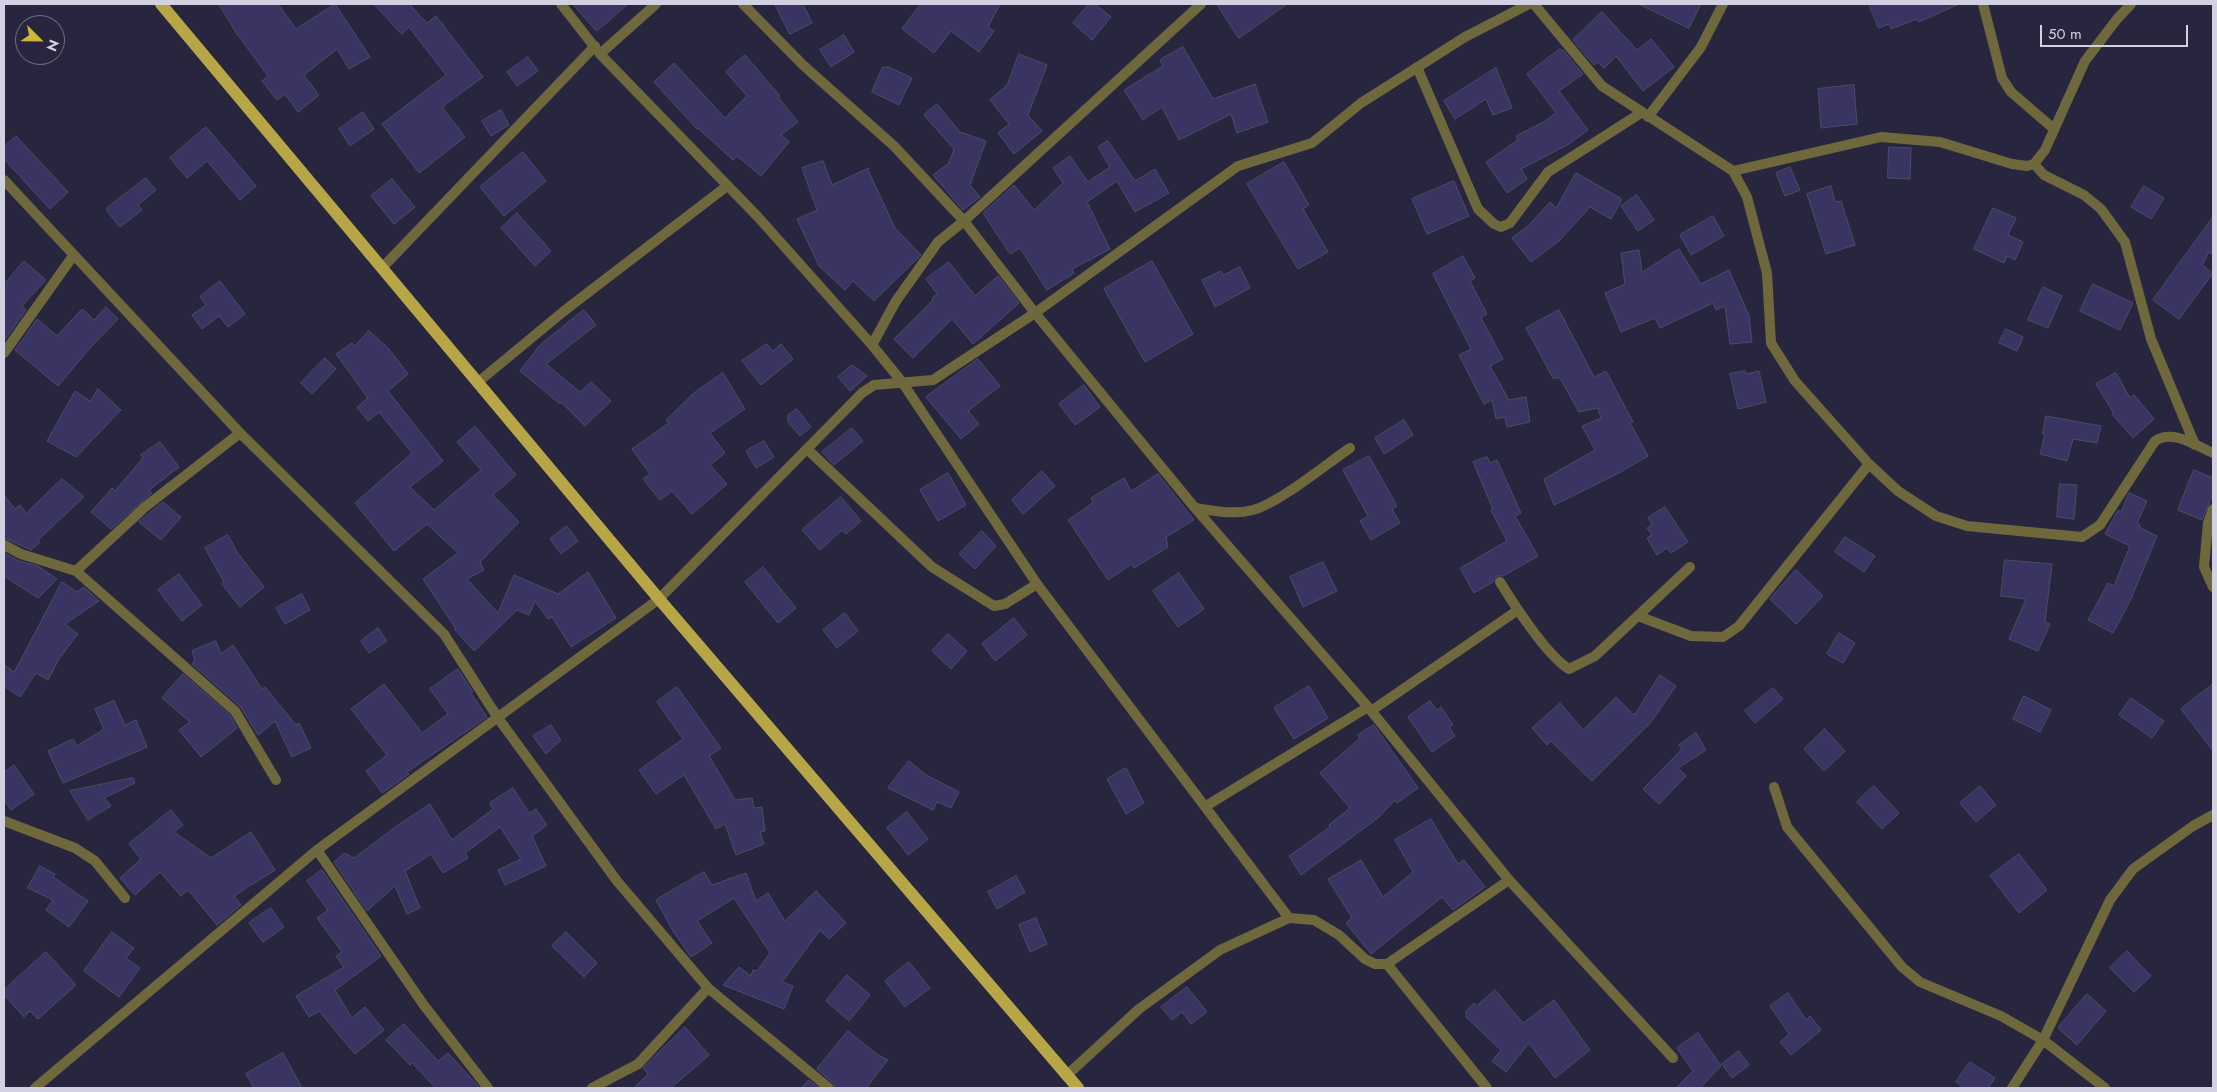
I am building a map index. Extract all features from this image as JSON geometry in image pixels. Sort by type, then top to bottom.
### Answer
[{"type":"main road","points":[[160,4],[659,599],[1078,1088]]},
{"type":"street","points":[[561,4],[598,50],[758,217],[872,345],[902,382],[1036,584],[1289,918]]},
{"type":"street","points":[[382,268],[598,50],[656,4]]},
{"type":"street","points":[[743,4],[803,65],[894,146],[964,221],[1035,313],[1195,508],[1370,709],[1509,880],[1673,1058]]},
{"type":"street","points":[[872,345],[896,301],[938,242],[964,221],[1201,4]]},
{"type":"street","points":[[35,1088],[316,850],[659,599],[862,393],[874,385],[933,380],[1035,313],[1238,166],[1312,143],[1360,103],[1465,36],[1530,4]]},
{"type":"street","points":[[1534,4],[1602,86],[1733,171],[1747,196],[1767,273],[1771,343],[1795,381],[1869,464],[1898,491],[1936,516],[1967,526],[2082,537],[2100,525],[2155,441],[2163,436],[2173,436],[2213,453]]},
{"type":"street","points":[[1417,67],[1478,209],[1494,224],[1502,227],[1510,223],[1548,172],[1644,115],[1702,47],[1722,4]]},
{"type":"street","points":[[1983,4],[2002,78],[2012,92],[2054,129]]},
{"type":"street","points":[[1733,171],[1882,137],[1940,142],[2012,164],[2027,166],[2034,164],[2045,150],[2085,61],[2117,18],[2132,4]]},
{"type":"street","points":[[2034,164],[2044,176],[2084,196],[2101,209],[2125,242],[2152,339],[2195,445]]},
{"type":"street","points":[[4,180],[240,433],[444,634],[498,718],[618,881],[708,988],[829,1088]]},
{"type":"street","points":[[477,383],[564,311],[727,186]]},
{"type":"street","points":[[4,353],[74,256]]},
{"type":"street","points":[[76,571],[145,507],[240,433]]},
{"type":"street","points":[[807,448],[932,567],[994,606],[1005,604],[1036,584]]},
{"type":"street","points":[[1195,508],[1227,513],[1252,510],[1271,502],[1350,448]]},
{"type":"street","points":[[1638,616],[1691,636],[1723,637],[1739,626],[1869,464]]},
{"type":"street","points":[[2213,509],[2208,523],[2204,567],[2213,587]]},
{"type":"street","points":[[4,545],[21,554],[76,571],[235,710],[276,780]]},
{"type":"street","points":[[1500,582],[1518,610],[1560,663],[1570,669],[1595,656],[1690,567]]},
{"type":"street","points":[[1206,806],[1370,709],[1518,610]]},
{"type":"street","points":[[1774,787],[1787,827],[1902,967],[1920,982],[2002,1016],[2043,1040],[2105,1088]]},
{"type":"street","points":[[2012,1088],[2043,1040],[2110,900],[2133,869],[2193,826],[2213,815]]},
{"type":"street","points":[[4,821],[75,848],[95,861],[125,898]]},
{"type":"street","points":[[316,850],[423,1004],[488,1088]]},
{"type":"street","points":[[1066,1076],[1139,1009],[1220,950],[1289,918],[1314,920],[1339,935],[1365,959],[1375,964],[1387,964],[1509,880]]},
{"type":"street","points":[[1387,964],[1487,1088]]},
{"type":"street","points":[[592,1088],[638,1064],[708,988]]},
{"type":"building","points":[[219,4],[278,4],[296,29],[335,4],[370,57],[349,69],[337,49],[304,75],[319,95],[298,112],[285,94],[277,100],[262,81],[268,76],[237,34]]},
{"type":"building","points":[[374,4],[409,4],[427,23],[436,16],[483,77],[442,107],[465,137],[419,173],[382,124],[446,75],[409,27],[402,34]]},
{"type":"building","points":[[573,4],[628,4],[597,31]]},
{"type":"building","points":[[775,4],[803,4],[812,23],[790,34]]},
{"type":"building","points":[[921,4],[1000,4],[988,27],[994,31],[979,52],[951,31],[934,53],[902,29]]},
{"type":"building","points":[[1089,4],[1095,4],[1111,17],[1092,40],[1073,23]]},
{"type":"building","points":[[1217,4],[1287,4],[1239,38]]},
{"type":"building","points":[[1639,4],[1701,4],[1689,28]]},
{"type":"building","points":[[1869,4],[1959,4],[1919,22],[1917,19],[1891,29],[1889,24],[1879,28]]},
{"type":"building","points":[[1602,12],[1637,50],[1651,39],[1674,67],[1643,91],[1616,56],[1604,68],[1598,62],[1594,65],[1573,40]]},
{"type":"building","points":[[844,35],[854,52],[831,67],[820,50]]},
{"type":"building","points":[[1183,47],[1213,99],[1255,84],[1268,122],[1237,133],[1231,114],[1179,140],[1162,107],[1143,120],[1124,90],[1163,66],[1160,60]]},
{"type":"building","points":[[1560,49],[1563,50],[1583,74],[1559,91],[1588,130],[1569,144],[1521,169],[1527,179],[1507,193],[1486,162],[1518,140],[1516,136],[1542,123],[1556,113],[1527,74]]},
{"type":"building","points":[[1019,54],[1047,65],[1028,115],[1042,131],[1014,154],[998,133],[1009,124],[990,100],[1007,85]]},
{"type":"building","points":[[745,55],[780,96],[778,97],[798,122],[781,135],[789,142],[761,176],[737,156],[733,160],[697,129],[654,82],[674,63],[725,118],[747,96],[726,72]]},
{"type":"building","points":[[528,57],[538,71],[517,86],[507,72]]},
{"type":"building","points":[[883,67],[889,67],[912,78],[899,105],[872,92]]},
{"type":"building","points":[[1496,68],[1512,108],[1493,115],[1486,99],[1455,119],[1444,101]]},
{"type":"building","points":[[1854,85],[1857,124],[1821,128],[1818,89]]},
{"type":"building","points":[[937,104],[960,132],[986,141],[970,185],[980,197],[963,210],[933,175],[949,163],[954,149],[924,115]]},
{"type":"building","points":[[501,110],[509,125],[491,136],[482,121]]},
{"type":"building","points":[[363,112],[374,129],[350,146],[339,129]]},
{"type":"building","points":[[206,127],[256,186],[240,200],[207,161],[187,178],[170,158]]},
{"type":"building","points":[[16,136],[68,192],[50,209],[4,159],[4,147]]},
{"type":"building","points":[[1108,141],[1135,181],[1155,169],[1169,193],[1135,212],[1117,181],[1087,202],[1110,249],[1072,269],[1074,273],[1047,290],[1020,248],[1010,254],[983,213],[1014,185],[1034,210],[1063,183],[1053,168],[1070,156],[1088,182],[1110,167],[1098,147]]},
{"type":"building","points":[[1889,147],[1911,148],[1910,179],[1888,178]]},
{"type":"building","points":[[523,152],[546,181],[504,216],[480,187]]},
{"type":"building","points":[[823,161],[832,185],[869,168],[868,170],[895,228],[921,255],[874,301],[853,281],[845,290],[819,266],[797,219],[817,210],[802,168]]},
{"type":"building","points":[[1284,162],[1309,205],[1303,209],[1328,252],[1298,269],[1247,184]]},
{"type":"building","points":[[1790,167],[1800,190],[1785,196],[1776,173]]},
{"type":"building","points":[[1576,173],[1622,199],[1611,219],[1590,207],[1559,241],[1531,262],[1512,238],[1528,226],[1550,202],[1556,208]]},
{"type":"building","points":[[146,178],[156,190],[138,205],[142,210],[120,227],[107,211],[107,208]]},
{"type":"building","points":[[392,179],[415,207],[394,224],[371,196]]},
{"type":"building","points":[[1454,181],[1469,216],[1427,234],[1412,199]]},
{"type":"building","points":[[1831,186],[1835,202],[1841,201],[1855,245],[1826,254],[1807,194]]},
{"type":"building","points":[[2144,186],[2164,198],[2151,219],[2131,207]]},
{"type":"building","points":[[1637,195],[1654,220],[1638,231],[1621,206]]},
{"type":"building","points":[[1993,208],[2016,218],[2008,235],[2023,242],[2015,260],[2007,256],[2004,263],[1974,249]]},
{"type":"building","points":[[517,213],[551,251],[535,266],[501,228]]},
{"type":"building","points":[[1713,216],[1724,236],[1691,255],[1680,235]]},
{"type":"building","points":[[2213,217],[2213,255],[2209,252],[2202,265],[2213,273],[2179,319],[2153,300]]},
{"type":"building","points":[[1679,249],[1701,284],[1729,270],[1749,316],[1752,342],[1730,344],[1725,306],[1716,310],[1713,303],[1660,328],[1655,318],[1621,332],[1605,293],[1625,284],[1621,253],[1639,250],[1642,272]]},
{"type":"building","points":[[1463,256],[1475,278],[1470,281],[1487,314],[1481,318],[1503,359],[1490,366],[1509,400],[1526,397],[1530,422],[1507,427],[1505,417],[1496,419],[1492,400],[1484,404],[1459,355],[1471,349],[1433,274]]},
{"type":"building","points":[[24,261],[46,280],[22,306],[26,310],[4,341],[4,285]]},
{"type":"building","points":[[1152,261],[1193,334],[1145,362],[1104,289]]},
{"type":"building","points":[[949,262],[975,296],[998,276],[1019,303],[973,344],[952,319],[913,358],[894,339],[933,300],[932,298],[937,294],[926,279]]},
{"type":"building","points":[[1240,267],[1250,288],[1215,307],[1202,280],[1221,271],[1223,275]]},
{"type":"building","points":[[220,281],[245,314],[228,327],[219,316],[202,329],[192,315],[206,305],[200,297]]},
{"type":"building","points":[[2093,284],[2133,303],[2120,330],[2080,311]]},
{"type":"building","points":[[2043,287],[2062,296],[2048,328],[2028,320]]},
{"type":"building","points":[[106,307],[118,319],[90,348],[58,386],[15,350],[37,319],[57,336],[82,309],[94,320]]},
{"type":"building","points":[[584,310],[596,325],[546,364],[580,392],[591,382],[611,401],[585,426],[561,402],[560,404],[520,371],[540,345]]},
{"type":"building","points":[[1559,310],[1594,377],[1606,371],[1633,422],[1630,423],[1648,456],[1617,474],[1554,505],[1544,479],[1595,450],[1582,426],[1601,418],[1598,408],[1579,412],[1560,378],[1553,378],[1526,328]]},
{"type":"building","points":[[2006,329],[2023,337],[2017,351],[1999,343]]},
{"type":"building","points":[[369,331],[389,349],[408,374],[388,391],[443,461],[410,487],[434,510],[481,470],[457,442],[475,426],[516,475],[493,495],[519,522],[480,562],[484,570],[467,579],[498,613],[514,575],[558,594],[588,572],[616,618],[571,647],[552,617],[548,619],[535,601],[529,615],[517,610],[474,651],[455,630],[423,579],[458,553],[427,524],[394,551],[355,503],[412,453],[379,412],[368,421],[357,407],[368,398],[336,354],[352,343],[354,346]]},
{"type":"building","points":[[767,344],[773,351],[781,344],[793,359],[761,385],[742,361]]},
{"type":"building","points":[[325,358],[336,369],[312,394],[301,383]]},
{"type":"building","points":[[978,359],[1000,386],[968,411],[979,424],[961,439],[926,397]]},
{"type":"building","points":[[852,365],[867,376],[850,391],[838,377]]},
{"type":"building","points":[[1745,371],[1746,374],[1759,371],[1766,402],[1738,409],[1730,374]]},
{"type":"building","points":[[723,373],[745,409],[710,433],[725,453],[710,465],[727,484],[692,514],[672,491],[660,500],[643,479],[650,474],[632,449],[669,423],[666,420],[695,392]]},
{"type":"building","points":[[2116,373],[2130,398],[2134,395],[2154,419],[2133,438],[2112,414],[2113,412],[2096,384]]},
{"type":"building","points":[[1084,385],[1100,407],[1075,425],[1059,404]]},
{"type":"building","points":[[98,389],[121,410],[76,457],[47,441],[75,391],[90,401]]},
{"type":"building","points":[[797,409],[811,427],[800,436],[788,422],[788,415]]},
{"type":"building","points":[[2046,416],[2101,426],[2097,443],[2073,439],[2067,461],[2040,454],[2045,434],[2043,434]]},
{"type":"building","points":[[1404,420],[1413,435],[1384,454],[1375,438]]},
{"type":"building","points":[[852,428],[863,441],[834,465],[822,452]]},
{"type":"building","points":[[764,441],[774,457],[756,468],[746,451]]},
{"type":"building","points":[[160,442],[179,467],[149,490],[152,493],[111,529],[91,512],[112,488],[115,491],[143,458],[141,455]]},
{"type":"building","points":[[1369,456],[1397,506],[1392,509],[1400,523],[1371,540],[1360,521],[1368,516],[1343,470]]},
{"type":"building","points":[[1487,457],[1490,463],[1497,460],[1521,513],[1515,516],[1538,556],[1503,576],[1497,576],[1493,582],[1474,593],[1460,568],[1507,541],[1491,510],[1493,509],[1473,462]]},
{"type":"building","points":[[2194,470],[2213,478],[2213,494],[2202,520],[2178,510]]},
{"type":"building","points":[[1042,471],[1055,486],[1023,514],[1012,500]]},
{"type":"building","points":[[948,473],[966,505],[938,521],[920,490]]},
{"type":"building","points":[[1158,474],[1194,520],[1166,537],[1168,547],[1134,568],[1132,564],[1108,580],[1068,520],[1093,503],[1091,498],[1124,478],[1131,491]]},
{"type":"building","points":[[62,479],[84,497],[38,540],[40,542],[31,550],[4,538],[4,495],[15,509],[20,505],[26,513]]},
{"type":"building","points":[[2060,484],[2077,485],[2074,519],[2057,517]]},
{"type":"building","points":[[2129,493],[2147,501],[2137,523],[2140,525],[2139,527],[2157,536],[2130,601],[2113,633],[2088,620],[2108,583],[2114,586],[2130,546],[2105,534],[2118,510],[2121,512]]},
{"type":"building","points":[[841,497],[861,521],[846,534],[842,530],[820,550],[802,530]]},
{"type":"building","points":[[163,502],[181,517],[161,540],[139,522]]},
{"type":"building","points":[[1665,507],[1688,542],[1671,553],[1667,548],[1657,555],[1647,538],[1652,535],[1647,528],[1652,525],[1648,518]]},
{"type":"building","points":[[567,526],[578,541],[561,554],[550,539]]},
{"type":"building","points":[[982,531],[996,546],[975,569],[959,554]]},
{"type":"building","points":[[228,535],[237,552],[264,587],[240,607],[222,584],[224,582],[205,548]]},
{"type":"building","points":[[1845,537],[1875,556],[1864,572],[1835,552]]},
{"type":"building","points":[[4,553],[19,561],[38,566],[57,579],[38,598],[4,576]]},
{"type":"building","points":[[2005,560],[2052,564],[2045,622],[2050,624],[2038,651],[2009,639],[2026,599],[2001,596]]},
{"type":"building","points":[[1323,562],[1337,591],[1303,607],[1290,577]]},
{"type":"building","points":[[763,567],[796,608],[778,623],[745,582]]},
{"type":"building","points":[[1796,570],[1823,596],[1796,624],[1770,599]]},
{"type":"building","points":[[1179,573],[1204,609],[1178,627],[1153,591]]},
{"type":"building","points":[[179,574],[202,605],[182,621],[158,590]]},
{"type":"building","points":[[62,582],[77,592],[84,587],[99,601],[65,624],[78,634],[59,659],[48,680],[36,673],[20,697],[4,686],[4,665],[14,672]]},
{"type":"building","points":[[302,594],[310,610],[285,624],[276,608]]},
{"type":"building","points":[[845,613],[858,631],[837,648],[823,630]]},
{"type":"building","points":[[1014,618],[1027,635],[995,661],[982,644]]},
{"type":"building","points":[[378,628],[387,641],[369,653],[361,641]]},
{"type":"building","points":[[1839,633],[1855,643],[1843,663],[1827,654]]},
{"type":"building","points":[[948,634],[967,651],[951,669],[932,651]]},
{"type":"building","points":[[216,641],[221,654],[233,645],[262,689],[265,687],[296,725],[299,723],[311,748],[292,757],[275,721],[258,735],[240,706],[192,664],[195,660],[192,651]]},
{"type":"building","points":[[458,669],[487,717],[407,772],[409,774],[382,793],[366,771],[387,755],[351,709],[384,684],[422,733],[448,714],[430,689]]},
{"type":"building","points":[[183,674],[230,715],[237,728],[201,757],[179,730],[190,722],[162,698]]},
{"type":"building","points":[[1660,675],[1676,686],[1651,722],[1592,781],[1551,741],[1547,745],[1532,728],[1560,703],[1583,730],[1616,697],[1634,715]]},
{"type":"building","points":[[2213,684],[2213,751],[2181,709]]},
{"type":"building","points":[[1309,686],[1328,718],[1294,739],[1274,708]]},
{"type":"building","points":[[677,687],[721,748],[709,756],[735,800],[752,798],[754,808],[762,807],[765,831],[760,832],[764,844],[736,855],[725,824],[716,829],[684,775],[656,794],[639,770],[683,739],[657,702]]},
{"type":"building","points":[[1773,688],[1783,699],[1755,723],[1745,711]]},
{"type":"building","points":[[2024,696],[2051,710],[2040,732],[2013,719]]},
{"type":"building","points":[[2131,698],[2164,721],[2152,738],[2119,715]]},
{"type":"building","points":[[114,701],[125,725],[136,720],[147,747],[63,783],[48,751],[73,739],[77,746],[104,729],[95,709]]},
{"type":"building","points":[[1430,701],[1437,710],[1441,707],[1453,725],[1449,727],[1455,736],[1432,752],[1408,717]]},
{"type":"building","points":[[551,725],[561,740],[546,754],[533,736]]},
{"type":"building","points":[[1374,725],[1418,788],[1397,803],[1395,800],[1379,817],[1301,875],[1289,856],[1330,827],[1329,825],[1350,808],[1320,773],[1360,738],[1358,735]]},
{"type":"building","points":[[1825,729],[1845,751],[1824,771],[1804,749]]},
{"type":"building","points":[[1696,733],[1706,750],[1678,768],[1686,776],[1659,804],[1643,789],[1682,749],[1679,745]]},
{"type":"building","points":[[909,761],[926,775],[959,792],[951,808],[937,802],[933,810],[888,788]]},
{"type":"building","points":[[14,765],[34,794],[11,810],[4,800],[4,773]]},
{"type":"building","points":[[1126,768],[1144,803],[1126,814],[1107,779]]},
{"type":"building","points":[[133,778],[135,783],[104,798],[111,806],[88,820],[70,791]]},
{"type":"building","points":[[1874,786],[1899,813],[1882,829],[1857,802]]},
{"type":"building","points":[[1980,786],[1996,805],[1976,822],[1960,803]]},
{"type":"building","points":[[513,788],[529,813],[536,809],[547,825],[532,836],[546,866],[505,885],[498,870],[521,859],[500,827],[465,853],[468,858],[443,873],[431,854],[405,871],[420,908],[407,914],[395,886],[367,911],[334,862],[345,853],[354,858],[430,804],[452,840],[493,809],[490,803]]},
{"type":"building","points":[[171,810],[183,825],[174,832],[211,858],[251,832],[275,870],[234,896],[241,905],[217,925],[188,890],[181,896],[160,872],[135,895],[120,878],[141,859],[129,844]]},
{"type":"building","points":[[907,812],[928,839],[908,855],[887,828]]},
{"type":"building","points":[[1431,819],[1458,864],[1464,860],[1485,887],[1453,910],[1442,897],[1371,954],[1346,923],[1352,918],[1328,879],[1361,860],[1383,897],[1413,872],[1395,840]]},
{"type":"building","points":[[2019,854],[2047,890],[2019,913],[1990,876]]},
{"type":"building","points":[[40,866],[55,874],[53,877],[88,901],[69,927],[46,910],[53,900],[28,888]]},
{"type":"building","points":[[322,870],[381,956],[335,990],[352,1018],[365,1007],[384,1030],[355,1054],[319,1011],[309,1017],[296,996],[344,967],[336,956],[342,952],[317,918],[328,910],[307,881]]},
{"type":"building","points":[[704,872],[712,885],[746,873],[756,901],[768,893],[785,921],[816,891],[846,923],[829,939],[820,930],[782,982],[793,986],[784,1009],[723,985],[739,967],[751,976],[753,970],[757,971],[770,953],[734,898],[697,921],[712,943],[691,957],[673,931],[656,900]]},
{"type":"building","points":[[1016,876],[1025,892],[997,909],[988,892]]},
{"type":"building","points":[[271,908],[284,927],[263,942],[249,923]]},
{"type":"building","points":[[1036,918],[1047,944],[1030,952],[1019,925]]},
{"type":"building","points":[[112,932],[134,948],[126,958],[140,968],[119,997],[84,971]]},
{"type":"building","points":[[566,932],[597,963],[584,977],[552,946]]},
{"type":"building","points":[[2127,951],[2151,976],[2134,992],[2110,968]]},
{"type":"building","points":[[46,952],[76,985],[38,1019],[30,1011],[24,1017],[4,995],[4,990]]},
{"type":"building","points":[[909,962],[930,988],[905,1007],[885,981]]},
{"type":"building","points":[[847,975],[870,995],[849,1021],[826,1001]]},
{"type":"building","points":[[1187,987],[1207,1012],[1191,1024],[1182,1012],[1172,1020],[1161,1007]]},
{"type":"building","points":[[1495,990],[1523,1023],[1554,1000],[1590,1050],[1555,1078],[1529,1043],[1506,1072],[1492,1061],[1501,1050],[1466,1017],[1466,1011],[1474,1003],[1476,1006]]},
{"type":"building","points":[[1788,993],[1806,1020],[1810,1016],[1821,1030],[1791,1055],[1780,1042],[1789,1034],[1770,1006]]},
{"type":"building","points":[[2087,994],[2106,1011],[2077,1045],[2058,1028]]},
{"type":"building","points":[[404,1024],[438,1061],[448,1053],[480,1088],[436,1088],[386,1040]]},
{"type":"building","points":[[685,1027],[709,1055],[671,1088],[634,1088],[648,1074],[643,1068]]},
{"type":"building","points":[[848,1031],[878,1055],[888,1060],[866,1088],[836,1088],[817,1069]]},
{"type":"building","points":[[1698,1033],[1721,1066],[1700,1088],[1676,1088],[1693,1071],[1677,1048]]},
{"type":"building","points":[[1739,1051],[1749,1065],[1732,1078],[1722,1064]]},
{"type":"building","points":[[283,1053],[302,1088],[254,1088],[246,1074]]},
{"type":"building","points":[[1970,1062],[1995,1078],[1988,1088],[1965,1088],[1956,1082]]},
{"type":"building","points":[[809,1080],[819,1088],[802,1088]]}]
